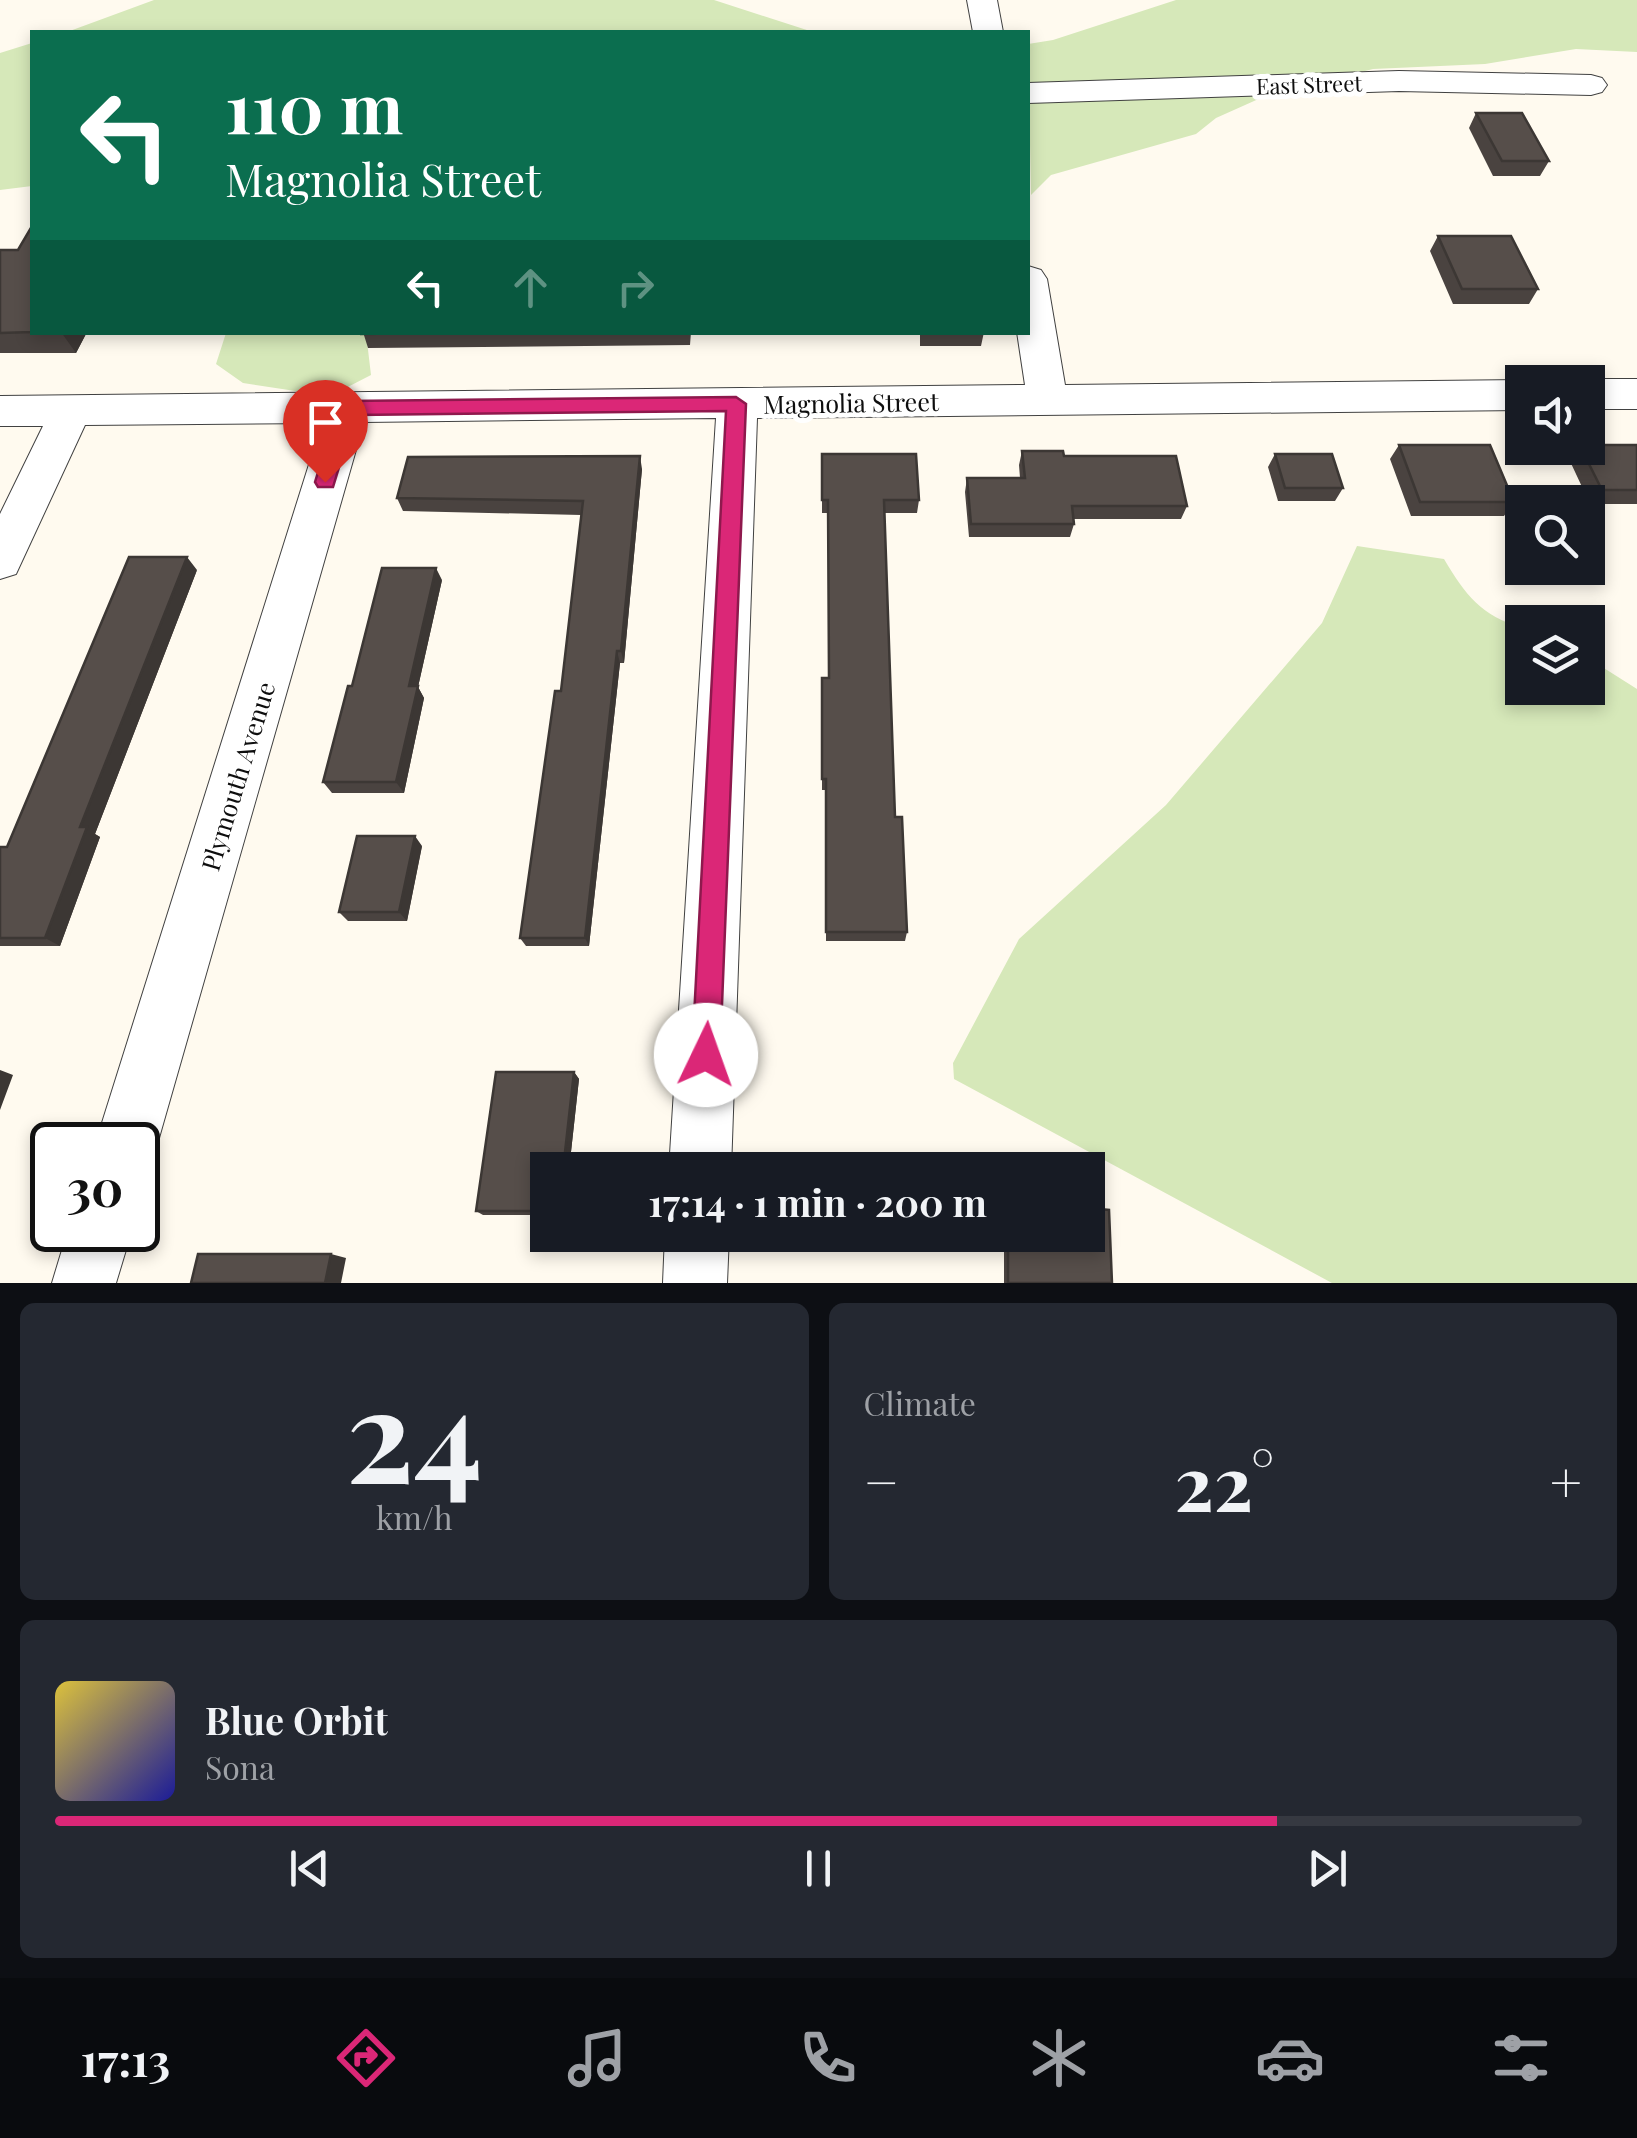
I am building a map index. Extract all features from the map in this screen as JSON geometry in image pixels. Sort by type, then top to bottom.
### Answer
[{"type":"street","points":[[982,0],[988,30]]},
{"type":"street","name":"East Street","points":[[1030,93],[1399,81],[1591,84]]},
{"type":"street","points":[[1030,292],[1047,399]]},
{"type":"street","points":[[1605,394],[1637,394]]},
{"type":"street","name":"Magnolia Street","points":[[0,411],[1505,395]]},
{"type":"street","points":[[701,1152],[736,404]]},
{"type":"street","name":"Plymouth Avenue","points":[[133,1122],[348,408]]},
{"type":"street","points":[[0,561],[70,410]]},
{"type":"street","points":[[84,1283],[93,1252]]},
{"type":"street","points":[[695,1283],[696,1252]]},
{"type":"green space","points":[[154,0],[714,0],[807,30],[72,30]]},
{"type":"green space","points":[[1176,0],[1637,0],[1637,52],[1576,49],[1485,64],[1373,69],[1263,97],[1216,118],[1196,134],[1051,175],[1031,195],[1030,44],[1053,40]]},
{"type":"green space","points":[[30,44],[30,186],[0,190],[0,53]]},
{"type":"green space","points":[[225,335],[366,335],[371,375],[338,392],[302,392],[243,383],[216,364]]},
{"type":"green space","points":[[1357,546],[1444,559],[1476,603],[1505,621],[1505,705],[1605,705],[1605,669],[1637,689],[1637,1283],[1332,1283],[1105,1160],[1105,1152],[1089,1152],[954,1079],[953,1063],[1019,939],[1166,805],[1322,623]]},
{"type":"building","points":[[1476,113],[1522,113],[1549,161],[1502,161]]},
{"type":"building","points":[[30,229],[30,332],[0,333],[0,250],[18,250]]},
{"type":"building","points":[[1438,236],[1511,236],[1538,289],[1462,289]]},
{"type":"building","points":[[1399,445],[1490,445],[1507,485],[1505,502],[1420,502]]},
{"type":"building","points":[[1605,445],[1637,445],[1637,490],[1605,490],[1605,485],[1600,485],[1590,465],[1605,465]]},
{"type":"building","points":[[1022,451],[1063,451],[1064,456],[1176,456],[1187,506],[1072,506],[1074,524],[971,524],[967,478],[1025,478]]},
{"type":"building","points":[[822,454],[916,454],[919,500],[884,500],[895,817],[902,817],[907,932],[826,932],[822,678],[829,678],[828,500],[822,500]]},
{"type":"building","points":[[1275,454],[1332,454],[1343,488],[1285,488]]},
{"type":"building","points":[[640,456],[621,651],[617,651],[585,938],[520,938],[555,691],[561,691],[583,501],[397,498],[408,457]]},
{"type":"building","points":[[129,557],[187,557],[80,827],[87,827],[45,938],[0,938],[0,847],[7,847]]},
{"type":"building","points":[[382,568],[436,568],[409,686],[418,686],[396,782],[323,782],[348,686],[352,686]]},
{"type":"building","points":[[357,836],[415,836],[399,912],[339,912]]},
{"type":"building","points":[[496,1072],[574,1072],[565,1152],[530,1152],[530,1211],[476,1211]]},
{"type":"building","points":[[1105,1210],[1109,1210],[1112,1283],[1008,1283],[1008,1252],[1105,1252]]},
{"type":"building","points":[[198,1254],[331,1254],[325,1283],[191,1283]]},
{"type":"route","points":[[325,482],[348,408],[736,404],[706,1055]]}]
